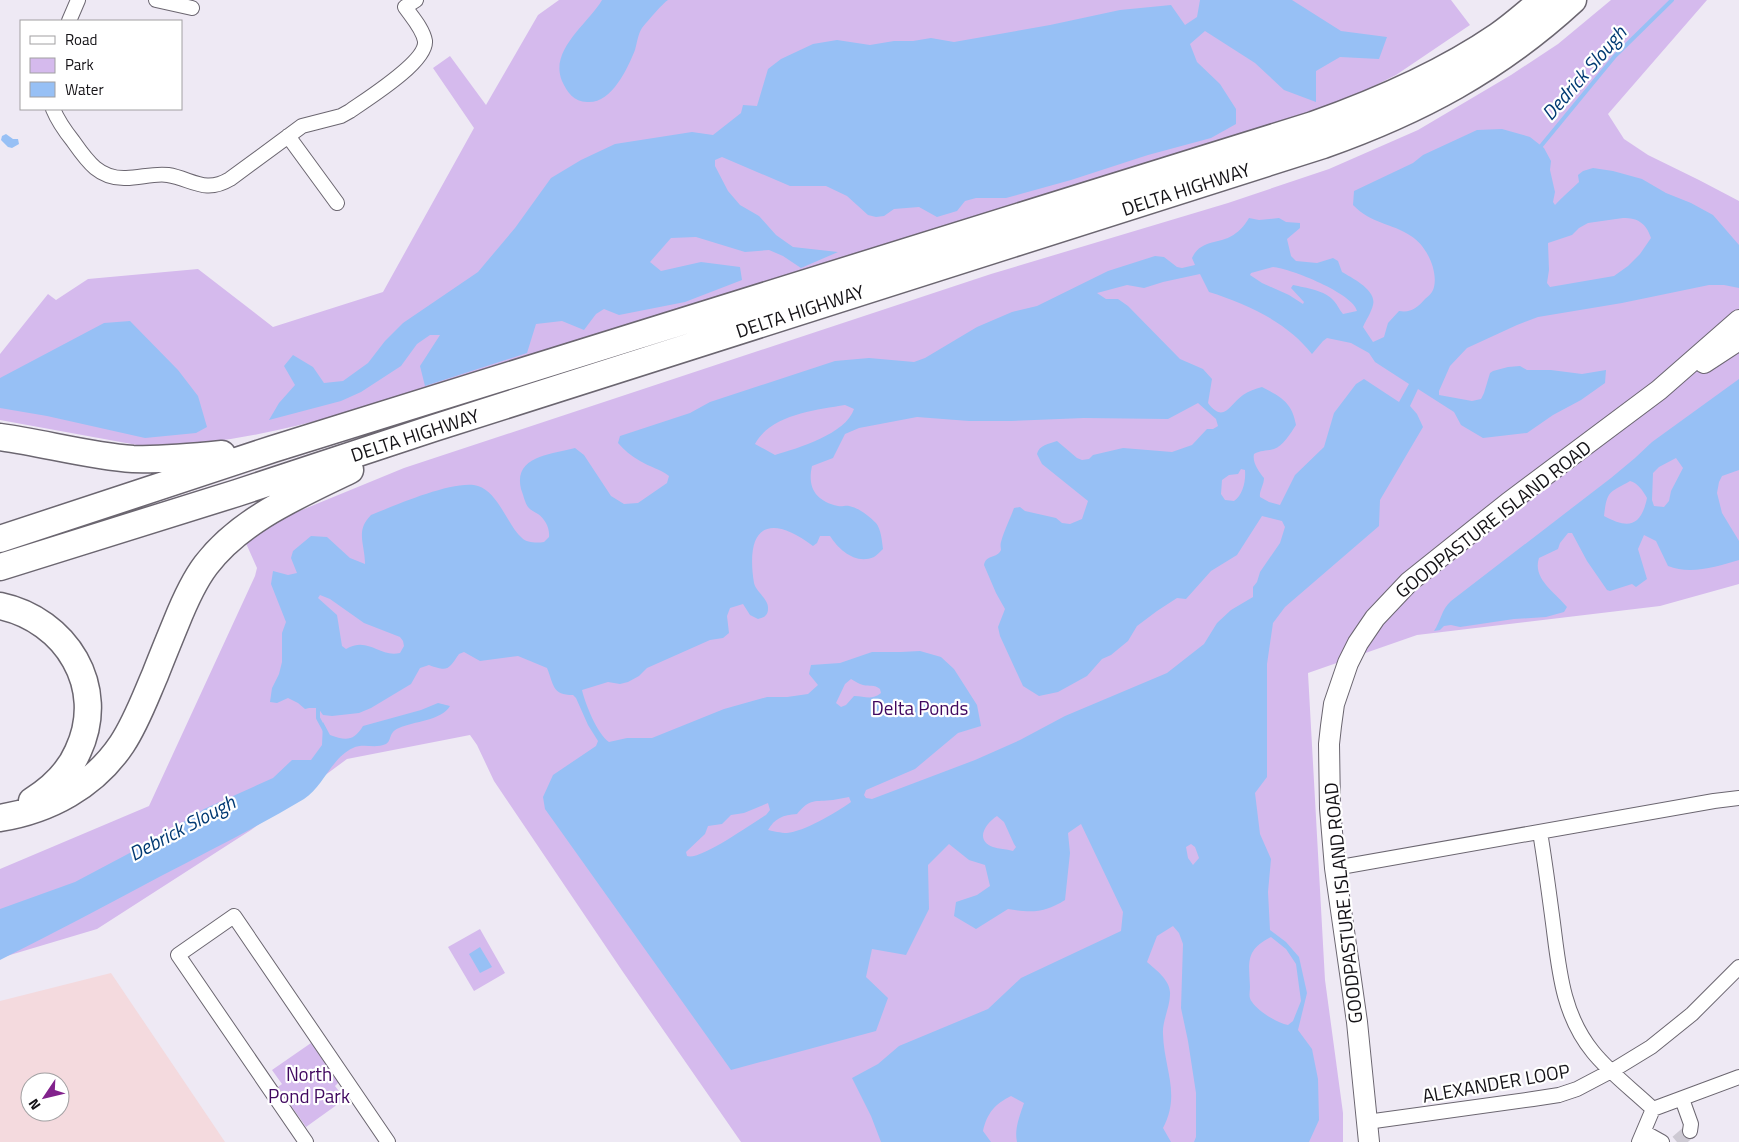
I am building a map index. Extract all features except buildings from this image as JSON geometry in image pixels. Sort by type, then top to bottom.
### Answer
[{"type":"highway","name":"DELTA HIGHWAY","points":[[0,539],[273,449],[1351,112],[1417,82],[1469,55],[1499,35],[1543,0]]},
{"type":"highway","name":"DELTA HIGHWAY","points":[[0,567],[1360,132],[1435,98],[1489,67],[1523,43],[1573,0]]},
{"type":"highway","points":[[0,818],[26,814],[62,799],[91,778],[113,756],[123,743],[137,715],[183,604],[204,567],[219,550],[253,521],[319,485],[434,428]]},
{"type":"highway","points":[[0,437],[111,457],[140,459],[183,458],[273,449]]},
{"type":"highway","points":[[0,606],[22,612],[41,622],[72,653],[82,676],[88,701],[88,712],[80,747],[64,773],[36,799],[0,818]]},
{"type":"main road","name":"GOODPASTURE ISLAND ROAD","points":[[1368,1132],[1357,1022],[1335,868],[1330,808],[1329,744],[1334,704],[1341,680],[1358,643],[1375,618],[1392,598],[1508,503],[1659,390],[1739,320]]},
{"type":"main road","name":"GOODPASTURE ISLAND ROAD","points":[[1659,390],[1739,340]]},
{"type":"street","points":[[69,20],[78,0]]},
{"type":"street","points":[[156,0],[192,8]]},
{"type":"street","points":[[54,110],[88,163],[101,173],[118,178],[167,175],[204,186],[217,185],[230,179],[288,136],[308,124],[341,116],[350,111],[416,61],[424,50],[425,40],[407,2]]},
{"type":"street","points":[[288,136],[337,203]]},
{"type":"street","points":[[1335,868],[1714,800],[1739,798]]},
{"type":"street","points":[[1540,832],[1560,975],[1566,1001],[1581,1035],[1592,1051],[1611,1071],[1654,1109]]},
{"type":"street","points":[[306,1142],[178,954],[234,916],[388,1142]]},
{"type":"street","name":"ALEXANDER LOOP","points":[[1368,1132],[1577,1089],[1651,1047],[1673,1030],[1739,967]]},
{"type":"street","points":[[1662,1142],[1641,1137],[1654,1109],[1739,1077]]},
{"type":"street","points":[[1682,1099],[1691,1124],[1690,1131]]},
{"type":"shaded area","points":[[111,973],[225,1142],[0,1142],[0,1001]]},
{"type":"green space","points":[[559,0],[1451,0],[1470,25],[1396,75],[1311,115],[421,393],[280,430],[208,442],[172,445],[137,445],[0,420],[0,354],[48,294],[56,300],[88,279],[198,269],[273,327],[383,292],[474,128],[433,68],[450,56],[486,105],[538,15]]},
{"type":"green space","name":"Delta Ponds","points":[[1611,0],[1707,0],[1608,114],[1624,139],[1648,155],[1739,201],[1739,584],[1660,606],[1417,635],[1308,673],[1325,980],[1343,1113],[1343,1142],[741,1142],[494,781],[477,745],[470,735],[347,759],[251,830],[97,929],[0,958],[0,869],[149,806],[255,576],[257,568],[245,541],[292,514],[404,468],[991,274],[1228,203],[1329,169],[1418,130],[1511,75],[1558,44]]},
{"type":"green space","points":[[480,929],[505,973],[474,991],[448,947]]},
{"type":"green space","name":"North Pond Park","points":[[311,1043],[339,1082],[335,1086],[345,1099],[306,1127],[278,1087],[282,1084],[272,1070]]},
{"type":"water","points":[[602,0],[668,0],[642,28],[632,58],[623,76],[611,92],[604,98],[596,101],[582,102],[572,96],[562,81],[559,70],[561,59],[565,48]]},
{"type":"water","points":[[1200,0],[1292,0],[1341,31],[1387,37],[1379,59],[1340,57],[1316,71],[1316,102],[1284,90],[1255,63],[1205,31],[1190,44],[1197,62],[1220,84],[1236,109],[1236,124],[1211,138],[1148,155],[1071,180],[1006,198],[976,198],[965,201],[957,211],[937,217],[919,207],[894,209],[884,216],[868,215],[847,196],[826,186],[790,186],[722,157],[715,160],[715,166],[728,191],[740,205],[759,216],[776,235],[793,247],[838,252],[801,268],[783,256],[769,250],[745,252],[696,237],[671,238],[650,262],[661,271],[701,262],[740,267],[742,280],[685,302],[619,315],[604,309],[596,314],[584,330],[562,321],[536,324],[527,353],[425,386],[420,366],[440,335],[430,335],[417,344],[401,366],[361,392],[341,401],[269,420],[279,403],[295,385],[284,366],[293,355],[313,367],[324,383],[343,381],[368,363],[385,341],[403,323],[478,272],[515,228],[551,178],[581,160],[615,144],[692,132],[713,135],[741,113],[743,105],[757,106],[768,69],[781,59],[813,44],[837,40],[870,45],[931,38],[954,42],[1120,10],[1171,5],[1185,25],[1197,17]]},
{"type":"water","points":[[1502,129],[1530,137],[1544,148],[1551,161],[1550,170],[1555,192],[1553,202],[1555,205],[1579,182],[1578,175],[1583,171],[1593,168],[1642,179],[1666,193],[1691,203],[1713,215],[1739,245],[1739,288],[1709,285],[1622,303],[1538,317],[1467,348],[1450,366],[1439,395],[1472,401],[1481,399],[1490,373],[1508,367],[1520,366],[1527,370],[1551,370],[1582,374],[1606,370],[1605,383],[1527,433],[1483,438],[1461,425],[1454,412],[1418,389],[1410,406],[1417,414],[1423,427],[1380,500],[1379,526],[1285,607],[1273,623],[1267,664],[1267,777],[1255,793],[1260,834],[1271,859],[1268,892],[1270,930],[1286,942],[1299,957],[1307,993],[1298,1030],[1312,1049],[1318,1079],[1319,1120],[1309,1142],[1194,1142],[1196,1137],[1196,1093],[1181,1008],[1183,944],[1179,933],[1173,926],[1157,936],[1147,962],[1165,979],[1170,992],[1163,1034],[1170,1081],[1171,1104],[1163,1128],[1171,1142],[1017,1142],[1017,1127],[1024,1103],[1011,1096],[1000,1102],[989,1114],[983,1131],[991,1142],[881,1142],[871,1116],[852,1078],[878,1064],[899,1046],[988,1009],[1021,978],[1121,931],[1123,912],[1081,824],[1068,833],[1070,853],[1065,900],[1038,911],[1008,909],[976,929],[954,916],[956,902],[977,895],[990,886],[985,865],[969,860],[949,844],[928,865],[929,909],[906,955],[872,949],[866,977],[888,998],[876,1031],[731,1070],[545,809],[543,797],[553,775],[596,746],[598,741],[588,725],[576,698],[573,695],[566,695],[557,691],[547,668],[518,656],[480,661],[464,652],[459,654],[447,668],[429,665],[420,668],[411,684],[359,713],[323,715],[318,708],[305,709],[288,698],[277,703],[270,702],[272,688],[279,674],[282,662],[282,633],[286,622],[271,584],[273,571],[288,575],[297,573],[291,558],[293,551],[311,536],[327,537],[350,558],[365,564],[362,532],[366,521],[371,515],[424,494],[455,486],[468,485],[478,486],[492,495],[524,540],[544,542],[549,537],[549,530],[541,516],[528,507],[521,489],[520,478],[523,470],[536,458],[575,448],[584,455],[611,496],[624,504],[638,503],[667,483],[669,476],[628,453],[618,443],[620,436],[690,413],[710,402],[835,361],[869,358],[914,362],[925,358],[977,327],[1012,312],[1037,306],[1108,271],[1155,256],[1164,257],[1177,267],[1182,268],[1195,265],[1192,258],[1201,247],[1230,237],[1240,230],[1249,218],[1259,220],[1279,218],[1286,222],[1300,223],[1300,228],[1287,239],[1291,256],[1296,261],[1317,263],[1333,258],[1338,261],[1342,272],[1363,285],[1371,294],[1373,305],[1363,327],[1373,342],[1384,337],[1388,323],[1399,311],[1414,309],[1431,294],[1435,280],[1434,273],[1430,258],[1416,240],[1404,232],[1374,220],[1353,205],[1354,191],[1413,163],[1423,155],[1477,130]],"holes":[[[1623,218],[1641,222],[1651,238],[1640,254],[1614,276],[1550,287],[1547,283],[1549,270],[1548,243],[1572,235],[1588,223]],[[1273,267],[1281,268],[1334,290],[1353,304],[1357,311],[1343,314],[1326,294],[1293,285],[1291,288],[1304,302],[1303,304],[1289,295],[1262,283],[1250,275],[1251,273]],[[1200,274],[1209,292],[1252,308],[1278,323],[1291,332],[1312,354],[1327,338],[1351,343],[1369,353],[1375,362],[1409,384],[1399,402],[1364,379],[1356,384],[1334,413],[1324,447],[1295,475],[1280,505],[1269,502],[1260,497],[1264,478],[1255,464],[1254,454],[1277,447],[1289,436],[1296,425],[1292,411],[1285,401],[1262,387],[1243,395],[1226,411],[1218,412],[1214,409],[1208,403],[1212,379],[1203,369],[1180,359],[1128,306],[1118,299],[1106,299],[1097,293],[1127,285],[1144,288]],[[1198,403],[1216,419],[1218,426],[1213,429],[1207,429],[1192,445],[1172,452],[1123,448],[1093,455],[1089,459],[1082,460],[1057,441],[1045,445],[1038,451],[1037,454],[1042,464],[1088,501],[1082,519],[1070,524],[1062,523],[1056,518],[1025,511],[1020,507],[1014,508],[1002,538],[1001,550],[997,555],[987,559],[985,562],[984,565],[1005,609],[998,627],[1000,636],[1023,686],[1039,696],[1058,692],[1087,676],[1102,659],[1111,655],[1128,641],[1137,626],[1177,598],[1186,599],[1211,571],[1237,555],[1262,516],[1282,521],[1285,527],[1280,543],[1260,572],[1257,582],[1253,587],[1253,597],[1231,610],[1217,623],[1204,644],[1167,673],[1065,716],[1020,740],[975,760],[872,799],[866,798],[864,795],[866,790],[915,769],[958,733],[981,726],[977,705],[954,669],[941,657],[920,651],[872,652],[840,663],[811,665],[809,674],[818,685],[808,694],[767,697],[724,709],[652,738],[627,738],[609,742],[600,732],[582,690],[608,682],[620,684],[628,682],[639,676],[647,668],[710,640],[723,638],[729,633],[727,616],[730,608],[743,604],[750,615],[758,619],[766,615],[768,605],[755,586],[752,564],[753,549],[757,538],[763,531],[772,528],[784,530],[813,546],[817,543],[820,536],[830,536],[843,551],[855,558],[861,559],[874,557],[883,549],[881,535],[876,523],[860,510],[853,507],[838,506],[824,501],[812,487],[812,466],[833,458],[845,434],[859,428],[917,417],[969,421],[1084,418],[1168,419]],[[845,405],[854,409],[842,426],[832,433],[796,448],[775,455],[755,444],[771,426],[782,420],[807,412]],[[1241,469],[1245,470],[1243,487],[1240,495],[1234,501],[1225,500],[1221,494],[1222,480],[1229,475],[1238,474]],[[320,595],[330,599],[364,623],[400,637],[404,646],[400,653],[393,654],[368,646],[361,645],[346,649],[342,646],[337,615],[318,598]],[[851,679],[862,685],[874,686],[880,689],[881,693],[874,697],[854,696],[846,705],[841,707],[836,703],[845,684]],[[849,797],[851,802],[829,816],[794,832],[787,833],[768,830],[777,820],[784,816],[797,814],[809,803]],[[768,803],[770,810],[766,815],[703,853],[687,856],[686,852],[705,834],[708,826],[722,824],[731,815],[744,813]],[[997,816],[1004,822],[1016,847],[1013,851],[987,844],[983,836],[989,823]],[[1191,844],[1195,847],[1199,858],[1193,865],[1188,858],[1186,847]],[[1271,937],[1286,949],[1296,964],[1301,1001],[1293,1021],[1288,1025],[1268,1016],[1251,1000],[1249,964],[1253,952]]]},
{"type":"water","points":[[6,134],[13,139],[18,139],[19,144],[12,148],[8,147],[1,140],[2,136]]},
{"type":"water","points":[[130,321],[178,370],[198,396],[207,427],[196,433],[145,438],[47,416],[0,408],[0,378],[104,323]]},
{"type":"water","points":[[1739,379],[1739,470],[1722,476],[1717,493],[1722,513],[1739,541],[1739,560],[1703,569],[1676,569],[1668,566],[1656,541],[1644,535],[1638,549],[1647,579],[1636,587],[1632,584],[1610,591],[1607,590],[1587,561],[1572,533],[1568,533],[1558,549],[1539,558],[1538,566],[1539,573],[1546,585],[1567,607],[1564,612],[1546,617],[1514,619],[1460,627],[1444,626],[1440,630],[1434,631],[1445,608],[1451,601],[1611,478],[1652,442]],"holes":[[[1676,458],[1683,468],[1671,491],[1669,501],[1664,507],[1654,506],[1652,500],[1653,473],[1659,467]],[[1630,481],[1638,485],[1647,498],[1641,515],[1637,520],[1627,524],[1604,516],[1608,496],[1614,490]]]},
{"type":"water","points":[[438,703],[450,706],[446,711],[434,718],[396,730],[386,744],[357,747],[346,752],[333,765],[311,794],[304,799],[233,839],[0,960],[0,909],[75,882],[158,838],[204,809],[273,778],[292,760],[311,760],[322,745],[323,722],[330,735],[345,739],[356,735],[363,726],[421,710]]},
{"type":"water","points":[[480,947],[492,967],[480,973],[469,954]]},
{"type":"waterway","name":"Dedrick Slough","points":[[1541,146],[1615,56],[1672,0]]},
{"type":"waterway","name":"Debrick Slough","points":[[318,708],[318,718],[325,731]]},
{"type":"tunnel","points":[[1677,1142],[1690,1131]]}]
